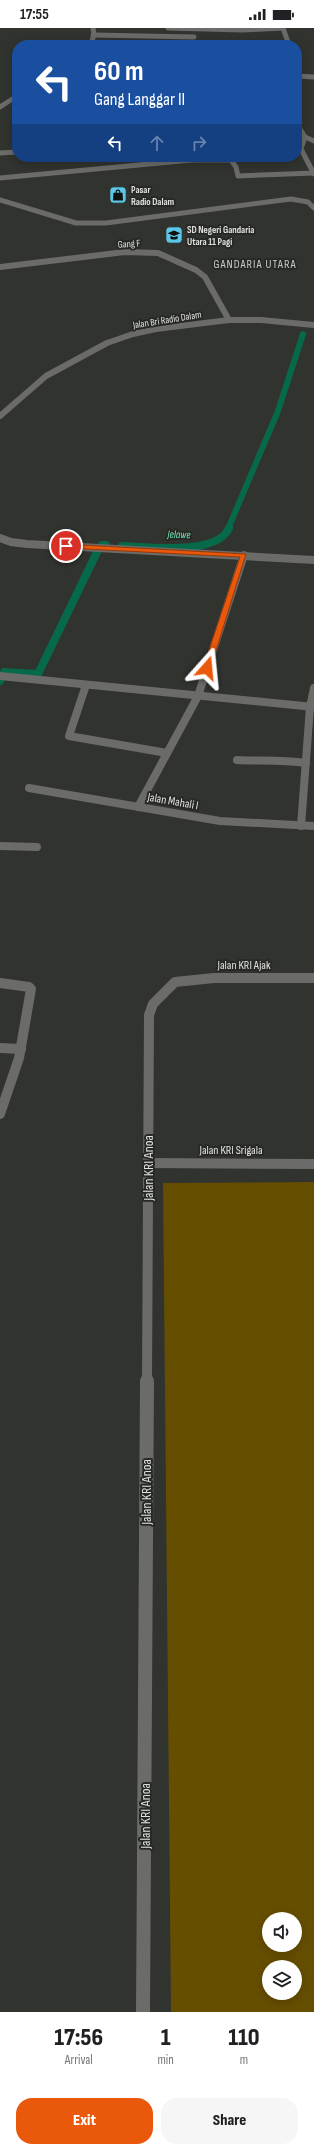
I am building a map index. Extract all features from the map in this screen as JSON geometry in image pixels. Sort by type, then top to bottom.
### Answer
[{"type":"street","points":[[92,40],[94,35],[93,28]]},
{"type":"street","points":[[168,28],[197,30],[283,28],[287,40]]},
{"type":"street","points":[[193,40],[197,30]]},
{"type":"street","points":[[94,35],[194,37]]},
{"type":"street","points":[[302,76],[314,77]]},
{"type":"street","points":[[0,108],[12,100]]},
{"type":"street","points":[[302,132],[305,137],[314,141]]},
{"type":"street","points":[[302,146],[305,137]]},
{"type":"street","points":[[232,162],[236,167],[238,176],[314,174],[302,151]]},
{"type":"street","points":[[0,153],[12,152]]},
{"type":"street","points":[[0,178],[155,162]]},
{"type":"street","points":[[0,200],[76,222],[88,224],[292,199],[308,202],[314,208]]},
{"type":"street","name":"Gang F","points":[[0,267],[141,250],[158,252],[196,270],[205,277],[229,320]]},
{"type":"street","name":"Jalan Bri Radio Dalam","points":[[0,416],[46,376],[108,343],[156,329],[229,320],[261,320],[314,325]]},
{"type":"street","points":[[0,538],[27,544],[314,560]]},
{"type":"street","points":[[138,807],[198,696],[244,556]]},
{"type":"street","points":[[0,676],[312,707]]},
{"type":"street","points":[[86,685],[69,736],[167,753]]},
{"type":"street","points":[[301,826],[314,688]]},
{"type":"street","points":[[237,760],[268,761],[280,759],[306,763]]},
{"type":"street","name":"Jalan Mahali I","points":[[30,788],[220,821],[314,826]]},
{"type":"street","points":[[0,846],[37,847]]},
{"type":"street","name":"Jalan KRI Ajak","points":[[175,982],[214,978],[314,978]]},
{"type":"street","name":"Jalan KRI Anoa","points":[[144,2012],[149,1015],[156,1000],[175,982]]},
{"type":"street","points":[[0,983],[28,987],[31,989],[21,1049],[0,1114]]},
{"type":"street","points":[[0,1048],[21,1049]]},
{"type":"street","name":"Jalan KRI Srigala","points":[[148,1163],[314,1164]]},
{"type":"shaded area","points":[[314,1182],[314,2012],[171,2012],[163,1183]]},
{"type":"waterway","name":"Jelawe","points":[[228,529],[278,411],[303,334]]},
{"type":"waterway","name":"Jelawe","points":[[122,546],[164,548],[197,546],[211,543],[222,537],[229,528]]},
{"type":"waterway","name":"Jelawe","points":[[0,681],[4,672],[38,674],[99,548],[102,545],[106,545]]},
{"type":"place","name":"Pasar Radio Dalam","points":[[118,195]]},
{"type":"place","name":"SD Negeri Gandaria Utara 11 Pagi","points":[[174,235]]},
{"type":"district","name":"GANDARIA UTARA","points":[[255,264]]},
{"type":"route","points":[[66,546],[244,556],[207,668]]}]
